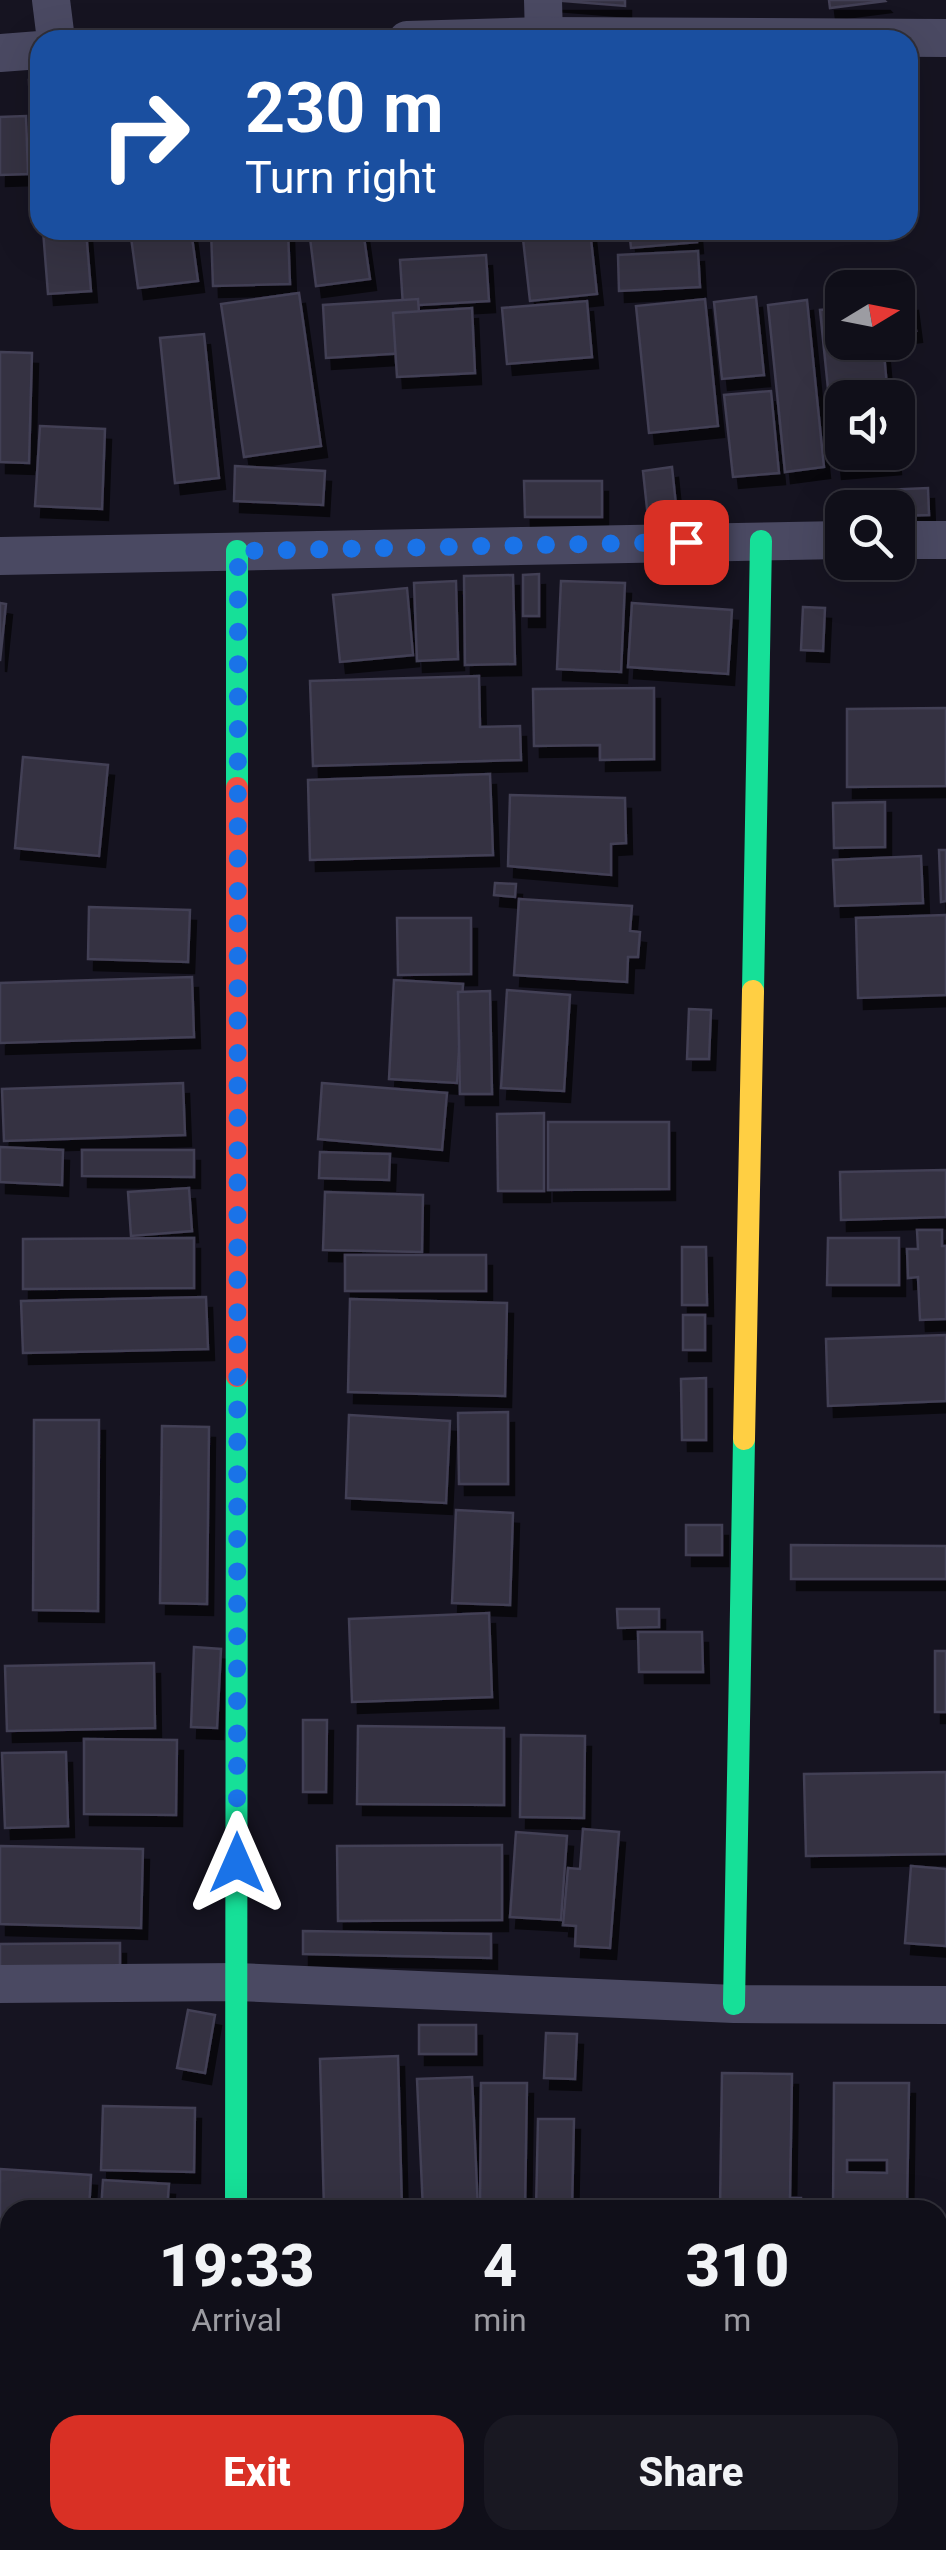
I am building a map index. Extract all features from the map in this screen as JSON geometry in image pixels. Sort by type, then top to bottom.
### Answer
[{"type":"street","points":[[51,0],[55,30]]},
{"type":"street","points":[[469,30],[543,18],[785,30]]},
{"type":"street","points":[[918,37],[946,38]]},
{"type":"street","points":[[0,54],[30,51]]},
{"type":"street","points":[[734,2004],[761,540]]},
{"type":"street","points":[[0,556],[825,540]]},
{"type":"street","points":[[915,540],[946,540]]},
{"type":"street","points":[[236,2200],[238,551]]},
{"type":"street","points":[[0,1984],[237,1982],[734,2004],[946,2005]]},
{"type":"building","points":[[551,0],[625,0],[625,6]]},
{"type":"building","points":[[829,0],[884,0],[885,1],[830,8]]},
{"type":"building","points":[[26,116],[28,174],[0,175],[0,117]]},
{"type":"building","points":[[44,240],[87,240],[91,291],[48,294]]},
{"type":"building","points":[[131,240],[192,240],[198,281],[138,288]]},
{"type":"building","points":[[211,240],[288,240],[290,284],[213,286]]},
{"type":"building","points":[[310,240],[364,240],[370,279],[316,286]]},
{"type":"building","points":[[523,240],[591,240],[597,294],[530,301]]},
{"type":"building","points":[[630,240],[697,240],[697,242],[631,248]]},
{"type":"building","points":[[698,251],[700,287],[619,291],[618,255]]},
{"type":"building","points":[[486,255],[489,301],[403,306],[400,260]]},
{"type":"building","points":[[299,293],[321,446],[244,457],[221,304]]},
{"type":"building","points":[[756,297],[764,375],[722,379],[714,302]]},
{"type":"building","points":[[418,299],[422,352],[326,358],[323,305]]},
{"type":"building","points":[[705,299],[718,426],[649,433],[636,306]]},
{"type":"building","points":[[807,300],[824,467],[785,472],[768,305]]},
{"type":"building","points":[[587,301],[592,357],[507,364],[502,308]]},
{"type":"building","points":[[472,308],[475,373],[397,377],[393,313]]},
{"type":"building","points":[[820,310],[825,310],[825,359]]},
{"type":"building","points":[[204,334],[219,478],[175,483],[160,338]]},
{"type":"building","points":[[0,352],[32,353],[29,463],[0,462]]},
{"type":"building","points":[[825,360],[885,360],[886,380],[827,380]]},
{"type":"building","points":[[771,391],[779,473],[733,477],[724,395]]},
{"type":"building","points":[[40,426],[105,429],[102,509],[35,506]]},
{"type":"building","points":[[235,466],[325,471],[323,505],[234,501]]},
{"type":"building","points":[[672,467],[677,515],[648,518],[643,471]]},
{"type":"building","points":[[524,481],[602,481],[602,517],[525,517]]},
{"type":"building","points":[[928,488],[929,515],[915,515],[915,490],[882,490]]},
{"type":"building","points":[[539,574],[539,616],[523,616],[523,575]]},
{"type":"building","points":[[513,575],[515,664],[465,665],[464,576]]},
{"type":"building","points":[[456,581],[458,659],[417,661],[414,583]]},
{"type":"building","points":[[561,581],[625,583],[621,672],[557,669]]},
{"type":"building","points":[[407,588],[413,655],[340,662],[333,595]]},
{"type":"building","points":[[0,603],[6,604],[0,661]]},
{"type":"building","points":[[632,603],[732,610],[728,674],[628,667]]},
{"type":"building","points":[[803,607],[825,608],[823,651],[801,650]]},
{"type":"building","points":[[479,676],[480,727],[520,726],[521,760],[313,766],[310,681]]},
{"type":"building","points":[[654,688],[654,759],[600,760],[600,745],[534,746],[533,689]]},
{"type":"building","points":[[946,708],[946,786],[847,787],[847,709]]},
{"type":"building","points":[[23,757],[108,765],[99,856],[15,848]]},
{"type":"building","points":[[490,774],[493,855],[310,860],[308,780]]},
{"type":"building","points":[[510,795],[625,798],[626,843],[611,844],[611,875],[508,866]]},
{"type":"building","points":[[885,802],[885,847],[834,848],[833,803]]},
{"type":"building","points":[[939,850],[946,850],[946,901],[941,902]]},
{"type":"building","points":[[921,856],[923,903],[835,906],[833,860]]},
{"type":"building","points":[[495,883],[516,884],[515,897],[494,895]]},
{"type":"building","points":[[519,899],[632,906],[630,931],[640,932],[638,957],[628,957],[627,982],[514,975]]},
{"type":"building","points":[[89,907],[190,910],[188,962],[88,959]]},
{"type":"building","points":[[946,915],[946,995],[858,998],[856,918]]},
{"type":"building","points":[[397,918],[471,918],[471,974],[398,975]]},
{"type":"building","points":[[192,977],[194,1037],[0,1043],[0,983]]},
{"type":"building","points":[[394,980],[463,984],[457,1083],[389,1079]]},
{"type":"building","points":[[507,990],[570,995],[564,1091],[501,1088]]},
{"type":"building","points":[[490,991],[492,1094],[460,1094],[458,992]]},
{"type":"building","points":[[689,1009],[711,1010],[709,1059],[687,1059]]},
{"type":"building","points":[[183,1083],[185,1135],[4,1141],[2,1089]]},
{"type":"building","points":[[322,1083],[447,1093],[442,1150],[318,1139]]},
{"type":"building","points":[[544,1113],[544,1191],[498,1191],[497,1114]]},
{"type":"building","points":[[548,1122],[669,1122],[669,1189],[548,1190]]},
{"type":"building","points":[[0,1147],[63,1150],[62,1185],[0,1182]]},
{"type":"building","points":[[82,1150],[194,1150],[194,1177],[82,1176]]},
{"type":"building","points":[[320,1152],[390,1154],[389,1180],[319,1178]]},
{"type":"building","points":[[946,1170],[946,1217],[841,1220],[840,1172]]},
{"type":"building","points":[[189,1188],[192,1231],[131,1236],[128,1192]]},
{"type":"building","points":[[325,1192],[423,1195],[422,1252],[323,1250]]},
{"type":"building","points":[[917,1230],[942,1230],[942,1246],[946,1246],[946,1319],[920,1320],[918,1277],[908,1278],[907,1249],[918,1249]]},
{"type":"building","points":[[194,1238],[194,1288],[23,1289],[23,1239]]},
{"type":"building","points":[[828,1238],[899,1238],[899,1285],[827,1285]]},
{"type":"building","points":[[682,1247],[706,1247],[707,1305],[682,1305]]},
{"type":"building","points":[[345,1255],[486,1255],[486,1291],[345,1291]]},
{"type":"building","points":[[206,1297],[208,1349],[23,1353],[21,1301]]},
{"type":"building","points":[[350,1299],[507,1303],[505,1396],[348,1392]]},
{"type":"building","points":[[683,1315],[705,1315],[705,1350],[683,1350]]},
{"type":"building","points":[[946,1335],[946,1401],[828,1406],[826,1339]]},
{"type":"building","points":[[706,1378],[706,1440],[682,1440],[681,1379]]},
{"type":"building","points":[[508,1412],[508,1484],[459,1484],[458,1413]]},
{"type":"building","points":[[349,1415],[450,1421],[446,1503],[346,1498]]},
{"type":"building","points":[[34,1420],[99,1420],[98,1611],[33,1610]]},
{"type":"building","points":[[162,1426],[209,1427],[207,1604],[160,1603]]},
{"type":"building","points":[[456,1510],[513,1513],[510,1605],[452,1603]]},
{"type":"building","points":[[686,1525],[722,1525],[722,1555],[686,1555]]},
{"type":"building","points":[[791,1545],[946,1546],[946,1579],[791,1579]]},
{"type":"building","points":[[617,1609],[659,1609],[659,1627],[618,1628]]},
{"type":"building","points":[[489,1613],[492,1697],[352,1702],[349,1619]]},
{"type":"building","points":[[638,1632],[702,1632],[703,1672],[639,1672]]},
{"type":"building","points":[[194,1647],[221,1649],[217,1728],[191,1727]]},
{"type":"building","points":[[935,1651],[946,1651],[946,1712],[935,1712]]},
{"type":"building","points":[[154,1663],[155,1728],[7,1731],[5,1666]]},
{"type":"building","points":[[303,1720],[327,1720],[326,1792],[303,1792]]},
{"type":"building","points":[[358,1726],[504,1728],[504,1805],[357,1804]]},
{"type":"building","points":[[521,1735],[585,1736],[584,1818],[520,1817]]},
{"type":"building","points":[[84,1739],[177,1740],[176,1815],[84,1814]]},
{"type":"building","points":[[66,1752],[68,1826],[5,1828],[2,1753]]},
{"type":"building","points":[[946,1772],[946,1854],[806,1856],[804,1774]]},
{"type":"building","points":[[583,1829],[619,1832],[610,1948],[575,1946],[576,1926],[563,1925],[568,1868],[580,1869]]},
{"type":"building","points":[[516,1832],[567,1836],[561,1920],[510,1917]]},
{"type":"building","points":[[502,1845],[502,1920],[338,1921],[337,1846]]},
{"type":"building","points":[[0,1846],[143,1849],[141,1928],[0,1924]]},
{"type":"building","points":[[911,1866],[946,1869],[946,1946],[905,1943]]},
{"type":"building","points":[[303,1931],[491,1934],[491,1958],[303,1954]]},
{"type":"building","points":[[120,1943],[120,1976],[0,1978],[0,1944]]},
{"type":"building","points":[[188,2010],[215,2015],[205,2073],[177,2068]]},
{"type":"building","points":[[419,2025],[476,2025],[476,2054],[419,2054]]},
{"type":"building","points":[[546,2033],[577,2034],[575,2079],[544,2078]]},
{"type":"building","points":[[398,2056],[402,2200],[324,2200],[320,2059]]},
{"type":"building","points":[[722,2073],[792,2074],[790,2198],[801,2200],[720,2200]]},
{"type":"building","points":[[472,2077],[478,2200],[423,2200],[417,2079]]},
{"type":"building","points":[[481,2083],[527,2083],[525,2200],[480,2200]]},
{"type":"building","points":[[834,2083],[909,2083],[907,2200],[833,2200]],"holes":[[[847,2160],[887,2160],[887,2173],[847,2172]]]},
{"type":"building","points":[[103,2106],[195,2108],[194,2172],[101,2170]]},
{"type":"building","points":[[538,2119],[574,2119],[572,2200],[536,2200]]},
{"type":"building","points":[[0,2169],[91,2175],[90,2200],[0,2200]]},
{"type":"building","points":[[103,2180],[169,2184],[168,2200],[102,2200]]},
{"type":"traffic: fast","points":[[753,991],[761,541]]},
{"type":"traffic: fast","points":[[237,551],[237,788]]},
{"type":"traffic: fast","points":[[236,2200],[237,1376]]},
{"type":"traffic: fast","points":[[734,2004],[744,1439]]},
{"type":"traffic: slow","points":[[744,1439],[753,991]]},
{"type":"traffic: jam","points":[[237,788],[237,1376]]},
{"type":"route","points":[[237,1863],[238,551],[686,542]]}]
